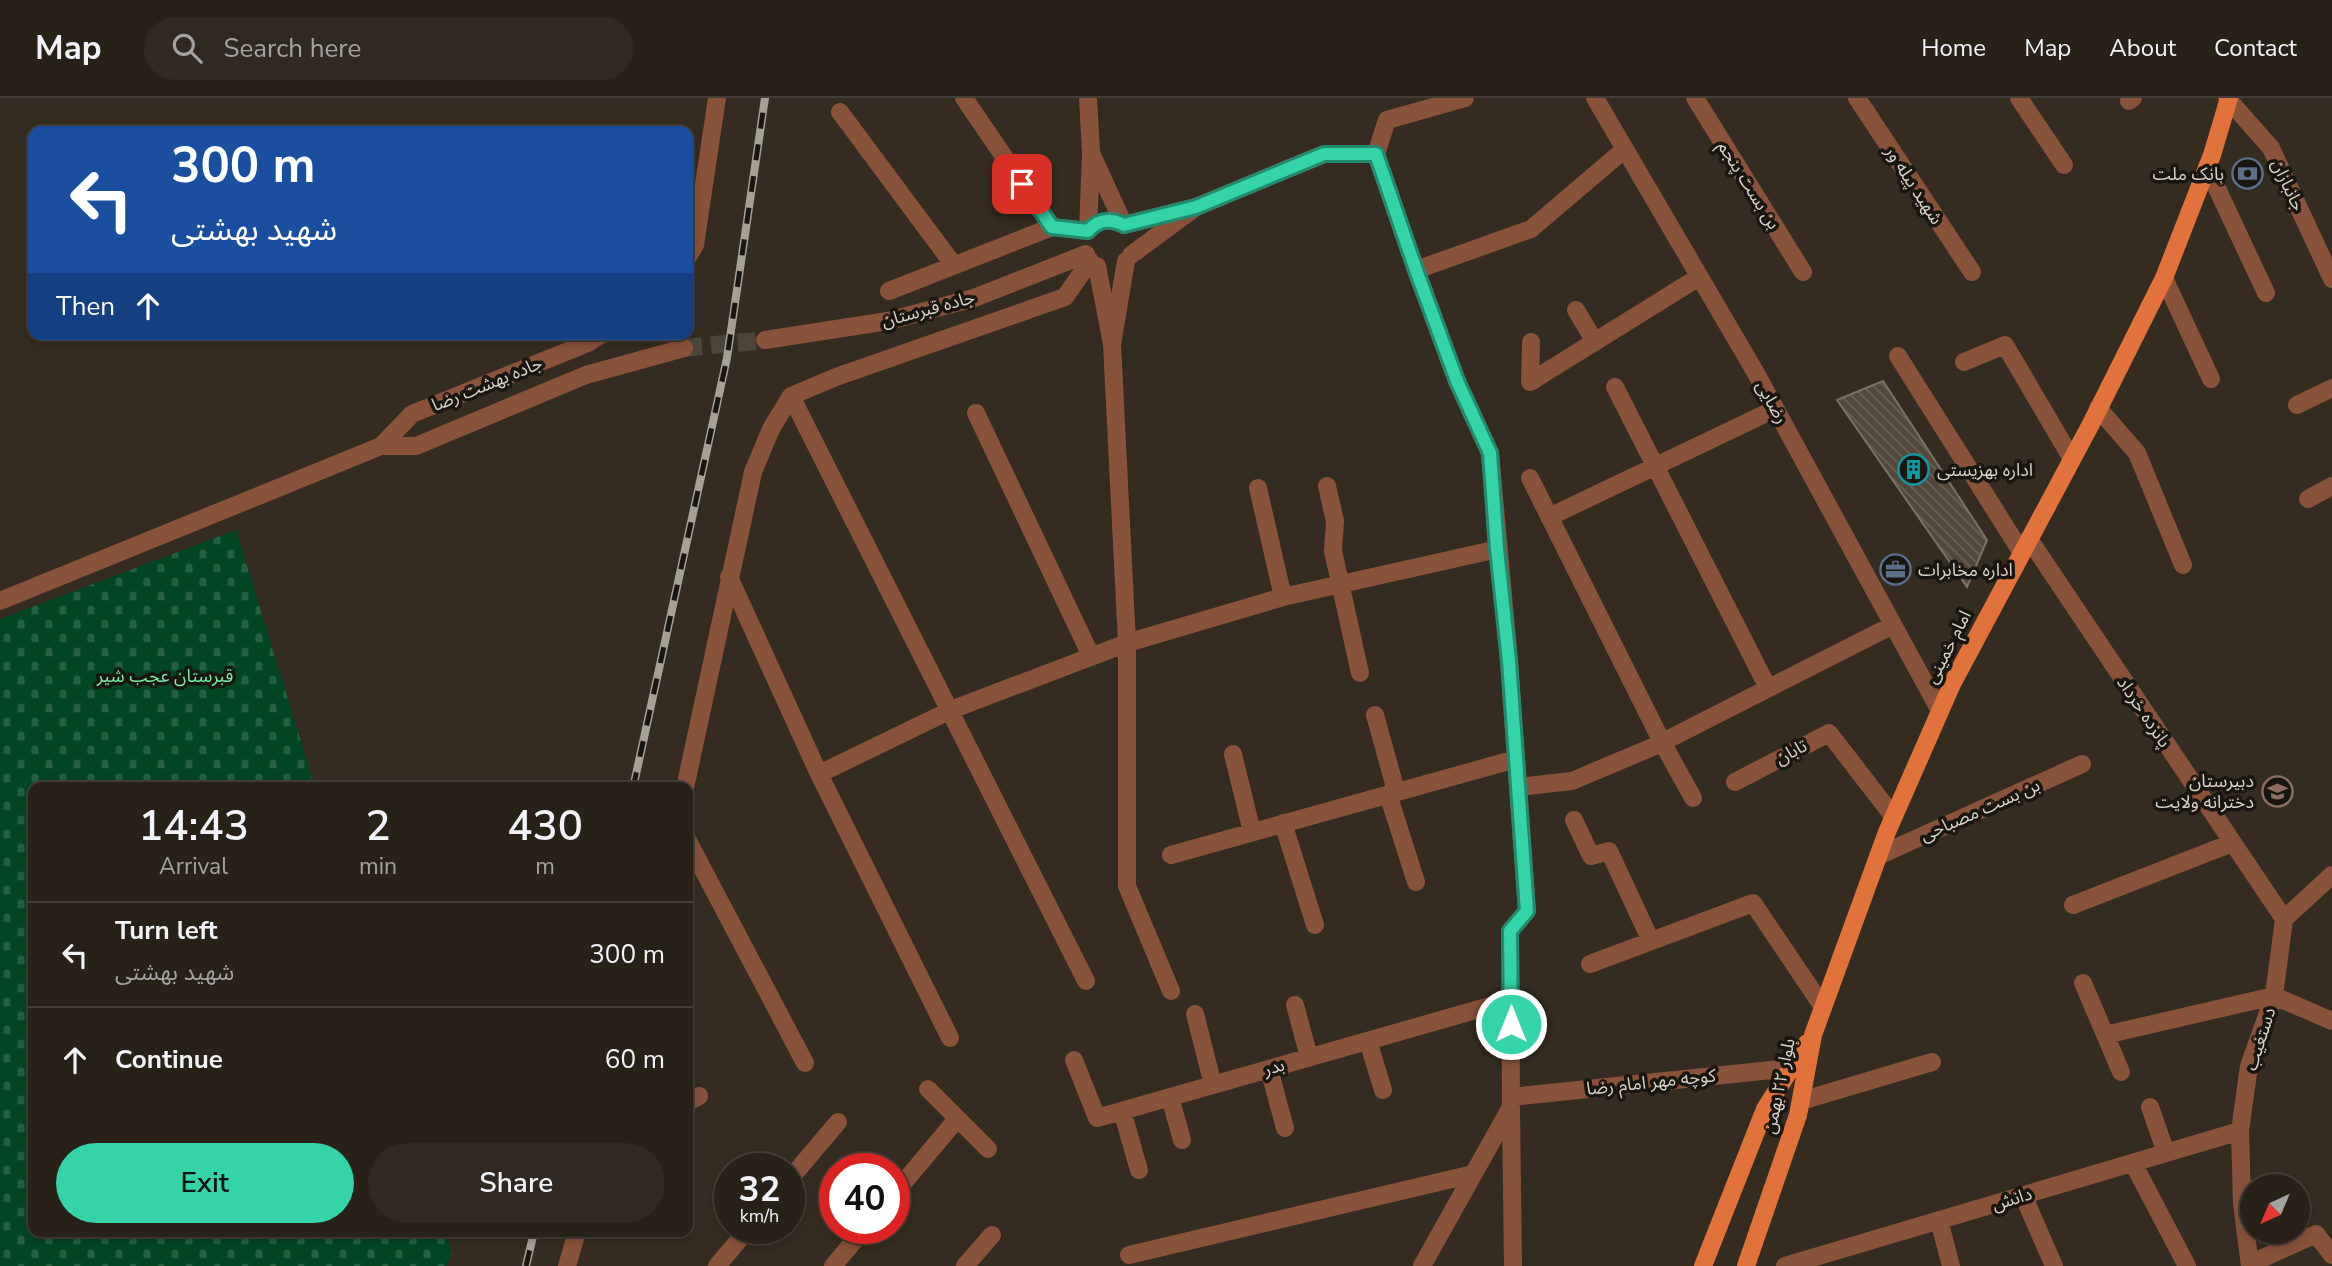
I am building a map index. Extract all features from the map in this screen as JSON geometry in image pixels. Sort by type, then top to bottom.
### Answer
[{"type":"main road","name":"امام خمینی","points":[[1813,1035],[1893,816],[1952,684],[2072,459],[2164,278],[2207,167],[2228,99]]},
{"type":"main road","name":"بلوار ۲۲ بهمن","points":[[1703,1266],[1765,1109],[1813,1035]]},
{"type":"main road","name":"بلوار ۲۲ بهمن","points":[[1746,1266],[1798,1115],[1813,1035]]},
{"type":"street","points":[[693,248],[718,98]]},
{"type":"street","points":[[964,98],[1052,227]]},
{"type":"street","points":[[1087,98],[1091,153],[1088,231],[1084,246],[1091,260],[1112,344],[1127,643],[1127,886],[1171,991]]},
{"type":"street","points":[[1465,98],[1387,120],[1376,154],[1457,381],[1490,453],[1509,661],[1527,911],[1510,931],[1513,1266]]},
{"type":"street","name":"رضایی","points":[[1595,98],[1775,409],[1940,711]]},
{"type":"street","name":"بن بست پنجم","points":[[1695,98],[1803,272]]},
{"type":"street","name":"شهید پیله ور","points":[[1857,98],[1972,272]]},
{"type":"street","points":[[2019,98],[2064,165]]},
{"type":"street","name":"جانبازان","points":[[2228,99],[2271,148],[2332,279]]},
{"type":"street","points":[[840,112],[953,264]]},
{"type":"street","points":[[1416,270],[1531,229],[1625,149]]},
{"type":"street","points":[[1091,153],[1133,239],[1112,344]]},
{"type":"street","points":[[1088,231],[1094,225],[1109,220],[1124,225],[1196,207],[1324,154],[1376,154]]},
{"type":"street","points":[[2207,167],[2266,293]]},
{"type":"street","points":[[1091,260],[1112,269],[1196,207]]},
{"type":"street","points":[[889,291],[1052,227],[1088,231]]},
{"type":"street","points":[[686,782],[753,472],[771,429],[791,396],[836,377],[1065,298],[1091,260]]},
{"type":"street","name":"جاده قبرستان","points":[[765,340],[888,321],[974,298],[1091,260]]},
{"type":"street","points":[[1531,342],[1530,382],[1699,276]]},
{"type":"street","points":[[2164,278],[2211,379]]},
{"type":"street","points":[[1576,310],[1595,342]]},
{"type":"street","name":"جاده بهشت رضا","points":[[381,446],[412,414],[593,340]]},
{"type":"street","points":[[1964,362],[2005,345],[2072,459]]},
{"type":"street","points":[[0,601],[381,446],[416,446],[586,375],[684,348]]},
{"type":"street","name":"پانزده خرداد","points":[[1898,356],[2025,546],[2284,919]]},
{"type":"street","points":[[1615,387],[1769,688]]},
{"type":"street","points":[[2297,405],[2332,387]]},
{"type":"street","points":[[791,396],[1086,981]]},
{"type":"street","points":[[2098,408],[2137,453],[2183,565]]},
{"type":"street","points":[[1549,517],[1775,409]]},
{"type":"street","points":[[976,413],[1091,656]]},
{"type":"street","points":[[1530,478],[1693,799]]},
{"type":"street","points":[[1327,486],[1335,521],[1333,551],[1360,673]]},
{"type":"street","points":[[2308,499],[2332,486]]},
{"type":"street","points":[[1258,488],[1283,597]]},
{"type":"street","points":[[819,774],[951,710],[1127,643],[1283,597],[1497,549]]},
{"type":"street","points":[[729,577],[819,774],[950,1038]]},
{"type":"street","points":[[1518,787],[1572,781],[1662,742],[1893,625]]},
{"type":"street","points":[[1375,715],[1416,882]]},
{"type":"street","name":"تابان","points":[[1735,782],[1829,733],[1893,816]]},
{"type":"street","points":[[1233,754],[1252,832]]},
{"type":"street","points":[[1171,855],[1516,759]]},
{"type":"street","name":"بن بست مصباحی","points":[[1878,856],[2082,764]]},
{"type":"street","points":[[1574,820],[1591,856],[1609,851],[1651,942]]},
{"type":"street","points":[[1283,823],[1315,925]]},
{"type":"street","points":[[2073,905],[2232,843]]},
{"type":"street","points":[[693,850],[805,1063]]},
{"type":"street","points":[[2284,919],[2332,875]]},
{"type":"street","points":[[1590,964],[1753,904],[1823,1007]]},
{"type":"street","name":"دستغیب","points":[[2250,1265],[2242,1203],[2240,1132],[2249,1066],[2274,996],[2284,919]]},
{"type":"street","points":[[2083,983],[2121,1072]]},
{"type":"street","points":[[2105,1035],[2274,996],[2332,1021]]},
{"type":"street","name":"بدر","points":[[1074,1060],[1097,1118],[1511,1000]]},
{"type":"street","points":[[1295,1005],[1309,1057]]},
{"type":"street","points":[[1195,1014],[1213,1085]]},
{"type":"street","points":[[1367,1041],[1382,1090]]},
{"type":"street","points":[[1801,1101],[1932,1062]]},
{"type":"street","name":"کوچه مهر امام رضا","points":[[1511,1102],[1791,1068]]},
{"type":"street","points":[[1269,1069],[1285,1128]]},
{"type":"street","points":[[928,1089],[988,1149]]},
{"type":"street","points":[[1170,1097],[1182,1140]]},
{"type":"street","points":[[1423,1265],[1511,1102]]},
{"type":"street","points":[[2150,1107],[2166,1153]]},
{"type":"street","points":[[1122,1111],[1139,1170]]},
{"type":"street","points":[[910,1175],[957,1119]]},
{"type":"street","points":[[805,1161],[838,1122]]},
{"type":"street","name":"دانش","points":[[1785,1266],[2240,1132]]},
{"type":"street","points":[[2133,1163],[2187,1266]]},
{"type":"street","points":[[1129,1255],[1473,1174]]},
{"type":"street","points":[[2023,1195],[2054,1266]]},
{"type":"street","points":[[1939,1220],[1951,1266]]},
{"type":"street","points":[[2250,1265],[2316,1234],[2332,1255]]},
{"type":"street","points":[[965,1266],[992,1235]]},
{"type":"street","points":[[567,1266],[576,1237]]},
{"type":"street","points":[[717,1266],[736,1244]]},
{"type":"street","points":[[833,1266],[852,1244]]},
{"type":"green space","name":"قبرستان عجب شیر","points":[[236,530],[313,782],[28,782],[28,1237],[447,1237],[452,1254],[446,1266],[0,1266],[0,619]]},
{"type":"building","name":"اداره بهزیستی","points":[[1883,381],[1987,540],[1967,587],[1837,400]]},
{"type":"tunnel","points":[[684,348],[765,340]]},
{"type":"railway","points":[[634,782],[727,358],[765,98]]},
{"type":"railway","points":[[526,1266],[533,1237]]},
{"type":"place","name":"بانک ملت","points":[[2247,174]]},
{"type":"place","name":"اداره بهزیستی","points":[[1914,470]]},
{"type":"place","name":"اداره مخابرات","points":[[1895,570]]},
{"type":"place","name":"دبیرستان دخترانه ولایت","points":[[2277,791]]},
{"type":"route","points":[[1022,184],[1052,227],[1088,231],[1101,221],[1117,221],[1124,225],[1196,207],[1324,154],[1376,154],[1457,381],[1490,453],[1509,661],[1527,911],[1510,931],[1511,1024]]}]
